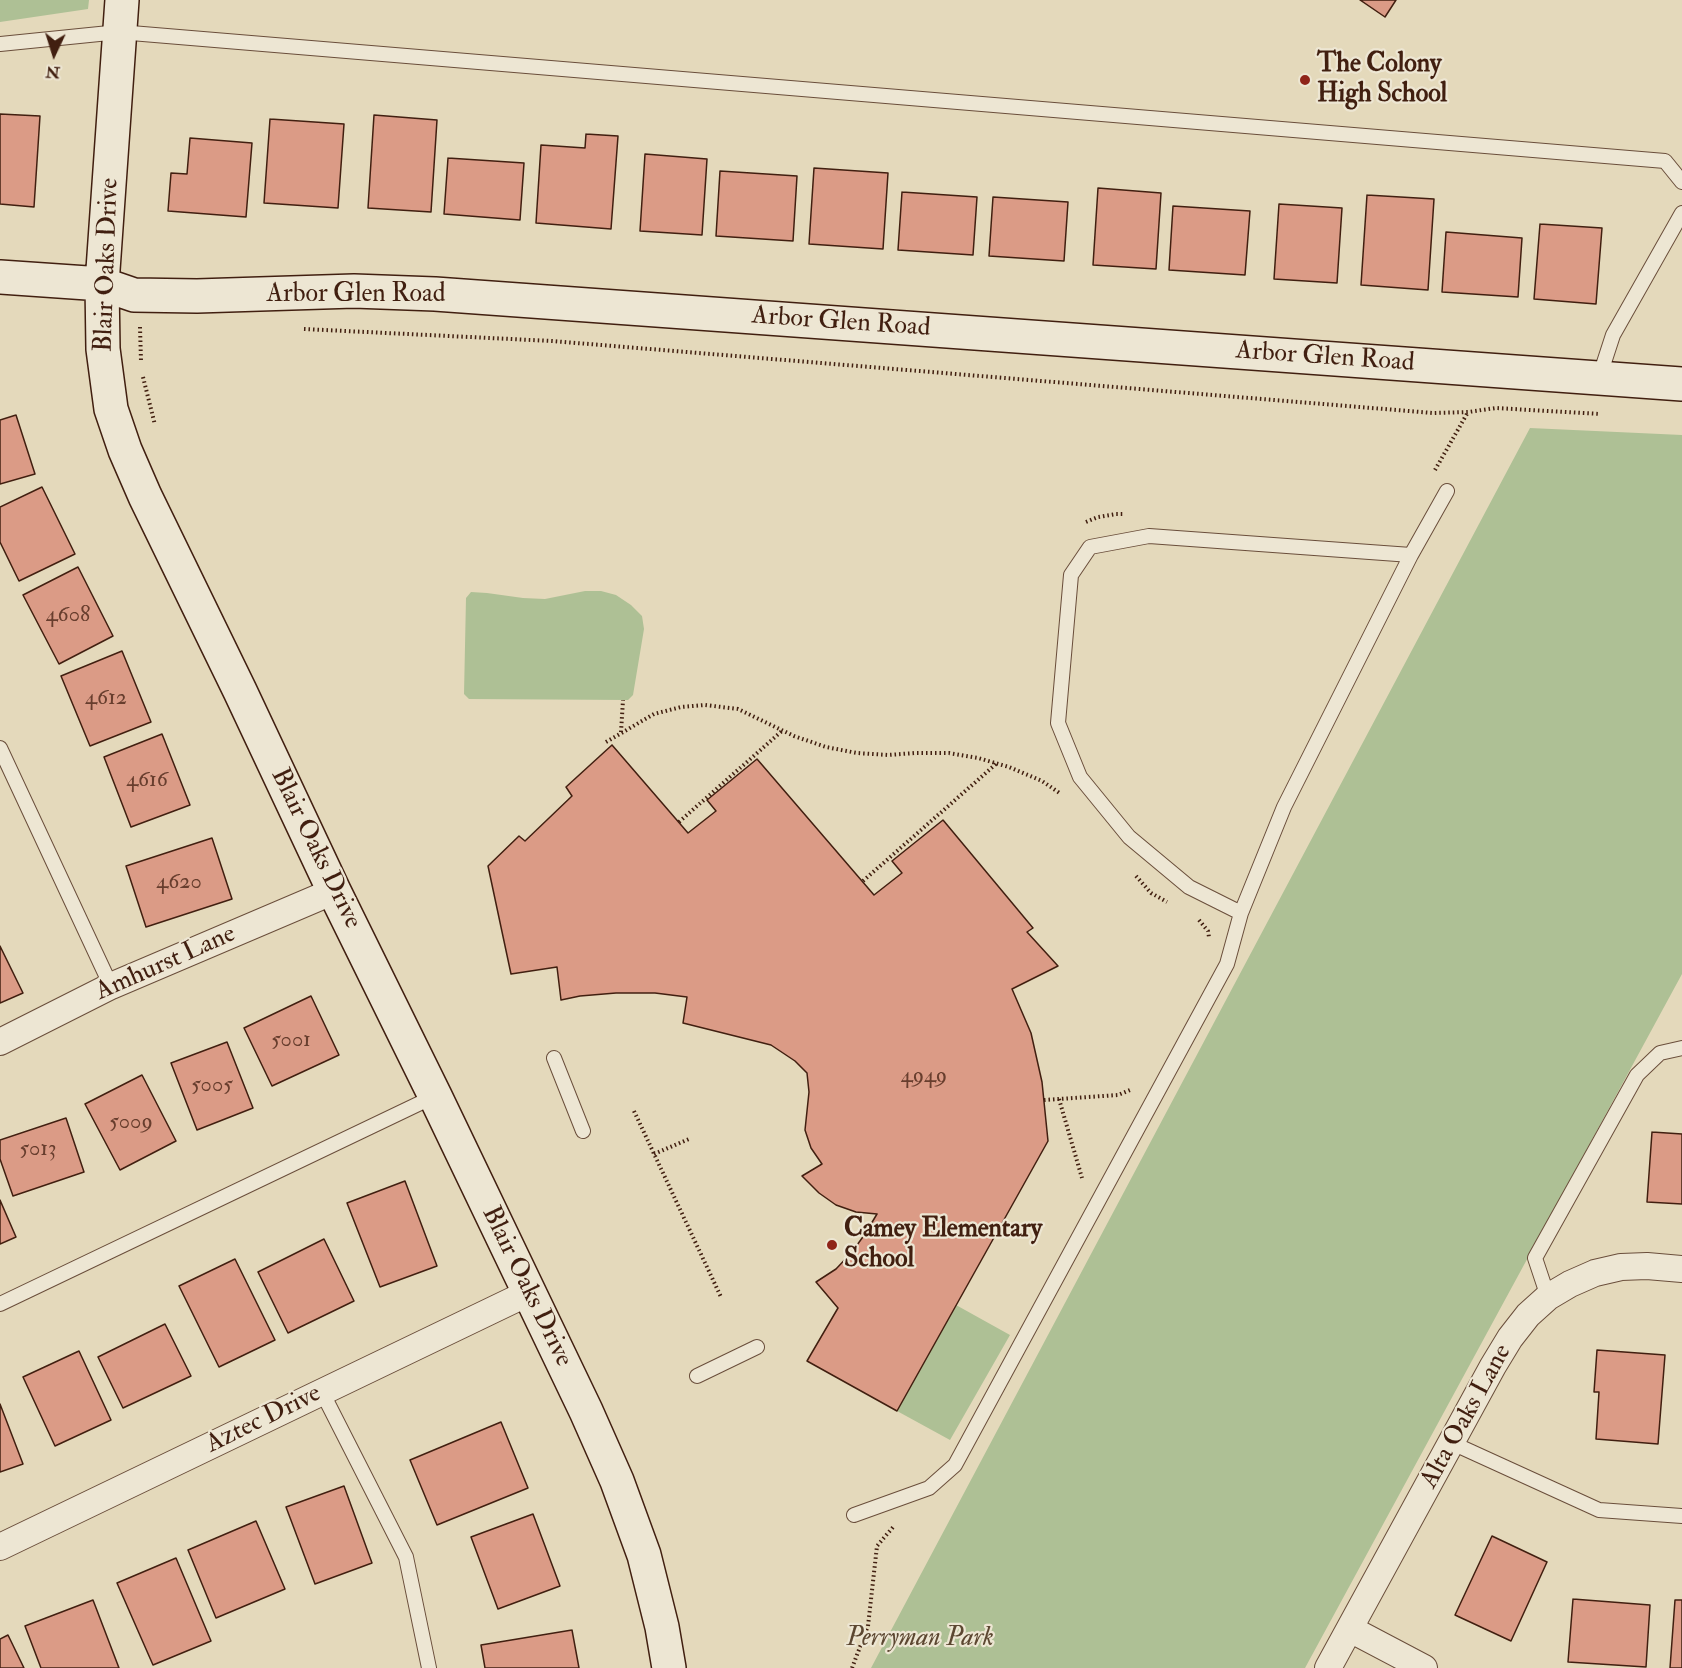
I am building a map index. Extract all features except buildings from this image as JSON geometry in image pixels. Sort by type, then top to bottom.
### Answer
[{"type":"street","name":"Blair Oaks Drive","points":[[122,0],[102,284],[103,349],[111,409],[125,450],[145,496],[586,1411],[617,1481],[644,1556],[662,1627],[669,1668]]},
{"type":"street","name":"Arbor Glen Road","points":[[0,277],[102,284],[134,295],[197,296],[354,291],[435,294],[1682,384]]},
{"type":"street","name":"Amhurst Lane","points":[[0,1042],[111,986],[334,891]]},
{"type":"street","name":"Alta Oaks Lane","points":[[1328,1668],[1510,1338],[1528,1315],[1548,1297],[1594,1273],[1647,1266],[1682,1269]]},
{"type":"street","name":"Aztec Drive","points":[[0,1546],[528,1293]]},
{"type":"street","points":[[1350,1629],[1424,1668]]},
{"type":"lane","points":[[0,44],[120,32],[1665,161],[1682,182]]},
{"type":"lane","points":[[1599,378],[1613,335],[1682,213]]},
{"type":"lane","points":[[854,1515],[928,1488],[955,1465],[1227,964],[1241,913],[1284,807],[1411,555],[1448,491]]},
{"type":"lane","points":[[1241,913],[1189,887],[1129,837],[1080,777],[1058,723],[1071,575],[1090,547],[1149,536],[1411,555]]},
{"type":"lane","points":[[0,748],[111,986]]},
{"type":"lane","points":[[1548,1297],[1535,1258],[1637,1075],[1660,1053],[1682,1048]]},
{"type":"lane","points":[[554,1058],[583,1131]]},
{"type":"lane","points":[[0,1304],[435,1096]]},
{"type":"lane","points":[[697,1376],[757,1347]]},
{"type":"lane","points":[[322,1392],[406,1557],[429,1668]]},
{"type":"lane","points":[[1452,1443],[1599,1510],[1682,1516]]},
{"type":"path","points":[[140,327],[150,329]]},
{"type":"path","points":[[294,329],[552,340],[1433,413],[1496,408],[1603,415]]},
{"type":"path","points":[[1435,471],[1468,412]]},
{"type":"path","points":[[621,732],[623,700]]},
{"type":"path","points":[[606,742],[654,714],[681,707],[705,705],[738,709],[783,731],[826,747],[857,753],[888,755],[949,753],[978,758],[1009,767],[1042,781],[1067,798]]},
{"type":"path","points":[[678,822],[783,731]]},
{"type":"path","points":[[863,881],[997,764]]},
{"type":"path","points":[[1044,1100],[1118,1095],[1134,1089]]},
{"type":"path","points":[[1059,1099],[1084,1185]]},
{"type":"path","points":[[634,1111],[721,1297]]},
{"type":"path","points":[[654,1154],[689,1139]]},
{"type":"path","points":[[852,1668],[868,1626],[877,1546],[899,1521]]},
{"type":"green space","points":[[0,0],[89,0],[88,9],[0,22]]},
{"type":"green space","name":"Perryman Park","points":[[1530,428],[1682,435],[1682,974],[1305,1668],[871,1668]]},
{"type":"green space","points":[[585,591],[601,591],[616,595],[642,616],[644,629],[633,695],[628,700],[469,699],[464,694],[466,598],[471,592],[545,599]]},
{"type":"green space","points":[[956,1305],[1010,1335],[950,1440],[897,1411]]},
{"type":"place","name":"The Colony High School","points":[[1305,80]]},
{"type":"place","name":"Camey Elementary School","points":[[832,1245]]}]
